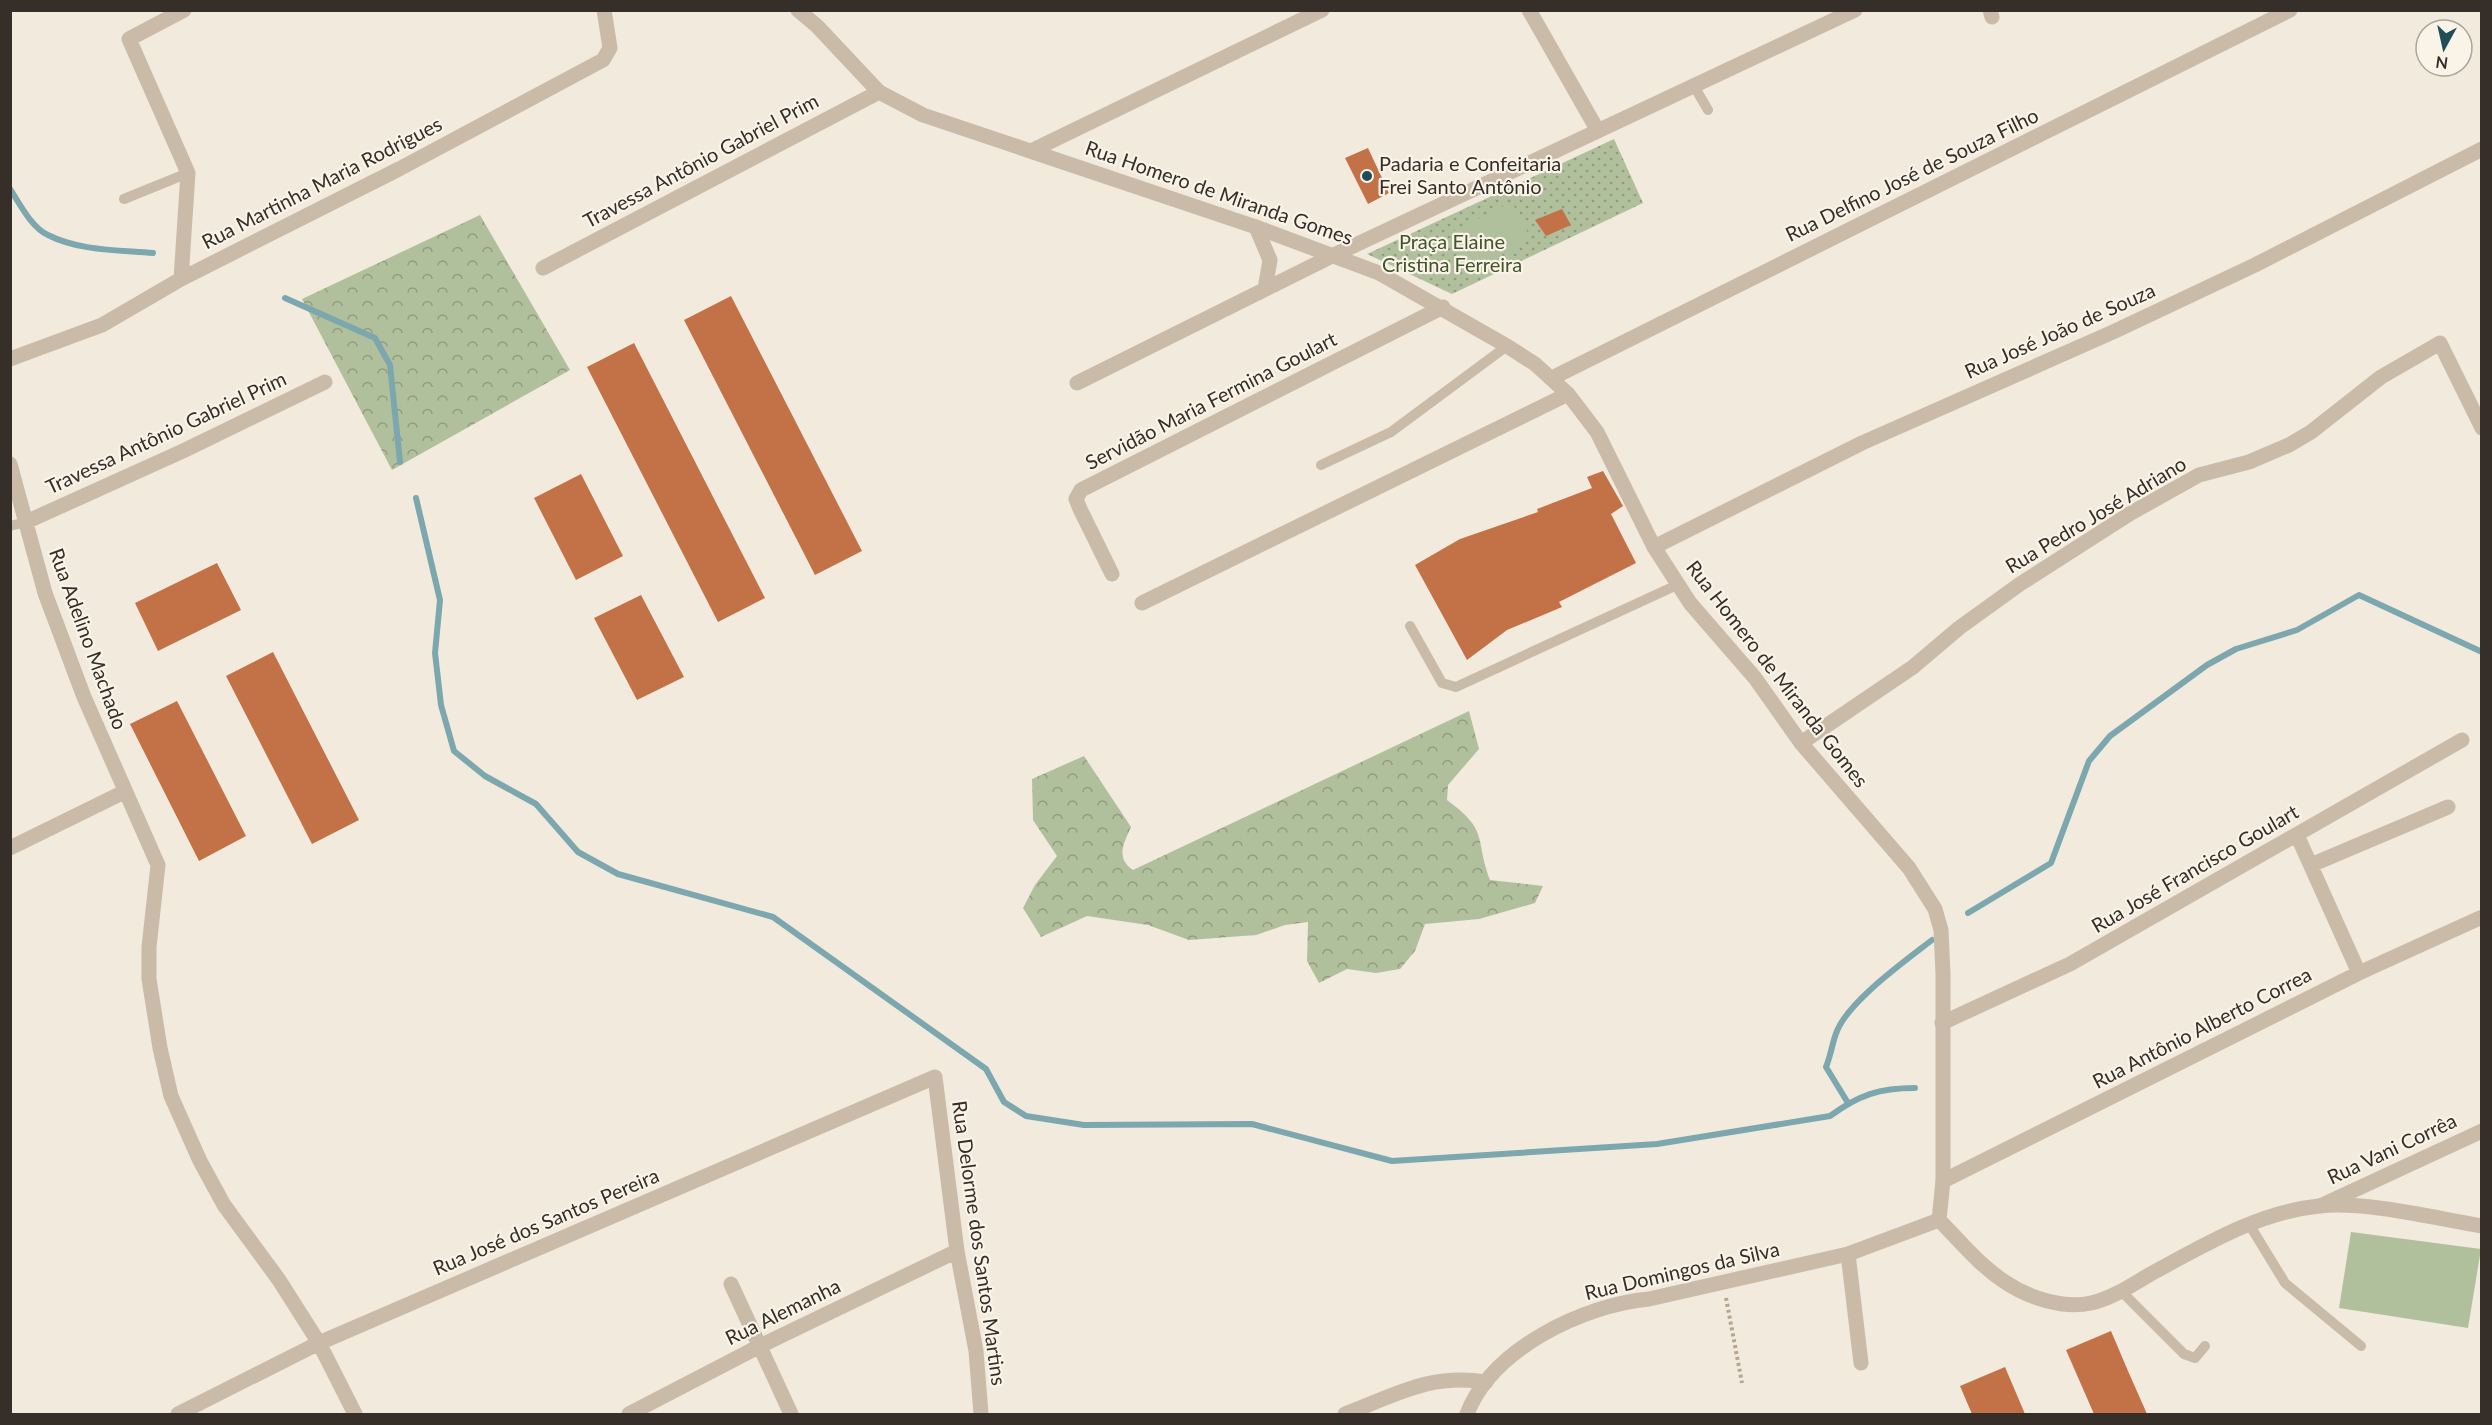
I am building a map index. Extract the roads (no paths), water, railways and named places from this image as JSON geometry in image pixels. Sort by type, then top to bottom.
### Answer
[{"type":"street","points":[[182,279],[188,172],[129,39],[184,10]]},
{"type":"street","name":"Rua Martinha Maria Rodrigues","points":[[10,359],[102,325],[182,279],[399,169],[603,60],[610,48],[604,10]]},
{"type":"street","name":"Rua Homero de Miranda Gomes","points":[[798,10],[817,26],[879,92],[923,115],[1256,227],[1379,273],[1507,346],[1552,378],[1568,394],[1584,411],[1611,456],[1654,547],[1677,585],[1755,678],[1801,743],[1909,868],[1935,909],[1941,930],[1943,953],[1943,1181],[1939,1220]]},
{"type":"street","points":[[1031,151],[1322,10]]},
{"type":"street","points":[[1529,10],[1598,131]]},
{"type":"street","points":[[1077,383],[1335,255],[1855,10]]},
{"type":"street","name":"Rua Delfino José de Souza Filho","points":[[1552,378],[2290,10]]},
{"type":"street","name":"Travessa Antônio Gabriel Prim","points":[[543,268],[879,92]]},
{"type":"street","name":"Rua José João de Souza","points":[[1654,547],[1862,443],[2235,275],[2481,149]]},
{"type":"street","points":[[1256,227],[1270,260],[1265,290]]},
{"type":"street","name":"Servidão Maria Fermina Goulart","points":[[1112,574],[1076,499],[1081,490],[1443,308]]},
{"type":"street","name":"Rua Pedro José Adriano","points":[[1801,743],[1913,667],[1959,628],[2020,584],[2131,513],[2199,476],[2249,462],[2289,445],[2381,377],[2440,344],[2481,428]]},
{"type":"street","name":"Travessa Antônio Gabriel Prim","points":[[18,524],[183,451],[325,382]]},
{"type":"street","points":[[1142,603],[1568,394]]},
{"type":"street","name":"Rua Adelino Machado","points":[[10,464],[18,524],[84,697],[158,865],[149,947],[149,979],[160,1048],[171,1096],[200,1161],[224,1205],[279,1280],[319,1343],[355,1414]]},
{"type":"street","name":"Rua José Francisco Goulart","points":[[1942,1023],[2070,964],[2462,740]]},
{"type":"street","points":[[10,848],[124,792]]},
{"type":"street","points":[[2311,865],[2448,807]]},
{"type":"street","points":[[2297,835],[2359,973]]},
{"type":"street","name":"Rua Antônio Alberto Correa","points":[[1943,1181],[2359,973],[2481,917]]},
{"type":"street","name":"Rua José dos Santos Pereira","points":[[178,1414],[319,1343],[935,1077]]},
{"type":"street","name":"Rua Delorme dos Santos Martins","points":[[935,1077],[957,1251],[976,1351],[981,1414]]},
{"type":"street","name":"Rua Vani Corrêa","points":[[2320,1206],[2481,1131]]},
{"type":"street","points":[[1939,1220],[1987,1270],[2007,1284],[2065,1305],[2092,1302],[2121,1291],[2224,1234],[2249,1224],[2320,1206],[2380,1210],[2481,1226]]},
{"type":"street","name":"Rua Domingos da Silva","points":[[1467,1414],[1486,1382],[1528,1344],[1573,1319],[1625,1301],[1648,1299],[1848,1254],[1939,1220]]},
{"type":"street","name":"Rua Alemanha","points":[[629,1414],[760,1346],[957,1251]]},
{"type":"street","points":[[1848,1254],[1861,1363]]},
{"type":"street","points":[[731,1284],[791,1414]]},
{"type":"street","points":[[1345,1414],[1433,1380],[1451,1378],[1486,1382]]},
{"type":"lane","points":[[1694,86],[1708,110]]},
{"type":"lane","points":[[124,199],[188,172]]},
{"type":"lane","points":[[1321,465],[1391,432],[1466,380],[1507,346]]},
{"type":"lane","points":[[1410,626],[1442,683],[1456,687],[1677,585]]},
{"type":"lane","points":[[2249,1224],[2285,1283],[2361,1346]]},
{"type":"lane","points":[[2121,1291],[2184,1354],[2195,1358],[2205,1347]]},
{"type":"waterway","points":[[10,189],[31,221],[48,235],[86,247],[153,253]]},
{"type":"waterway","points":[[285,298],[375,338],[390,365],[400,462]]},
{"type":"waterway","points":[[416,498],[440,600],[435,653],[441,705],[454,751],[485,776],[536,804],[578,852],[618,874],[773,917],[986,1069],[1004,1102],[1026,1116],[1084,1125],[1252,1124],[1392,1161],[1657,1144],[1830,1116],[1870,1094],[1891,1089],[1915,1088]]},
{"type":"waterway","points":[[1968,913],[2051,863],[2089,761],[2110,736],[2207,665],[2236,649],[2297,630],[2359,595],[2482,652]]},
{"type":"waterway","points":[[1848,1103],[1826,1067],[1843,1019],[1893,970],[1932,940]]},
{"type":"place","name":"Padaria e Confeitaria Frei Santo Antônio","points":[[1367,176]]},
{"type":"park label","name":"Praça Elaine Cristina Ferreira","points":[[1452,254]]}]
